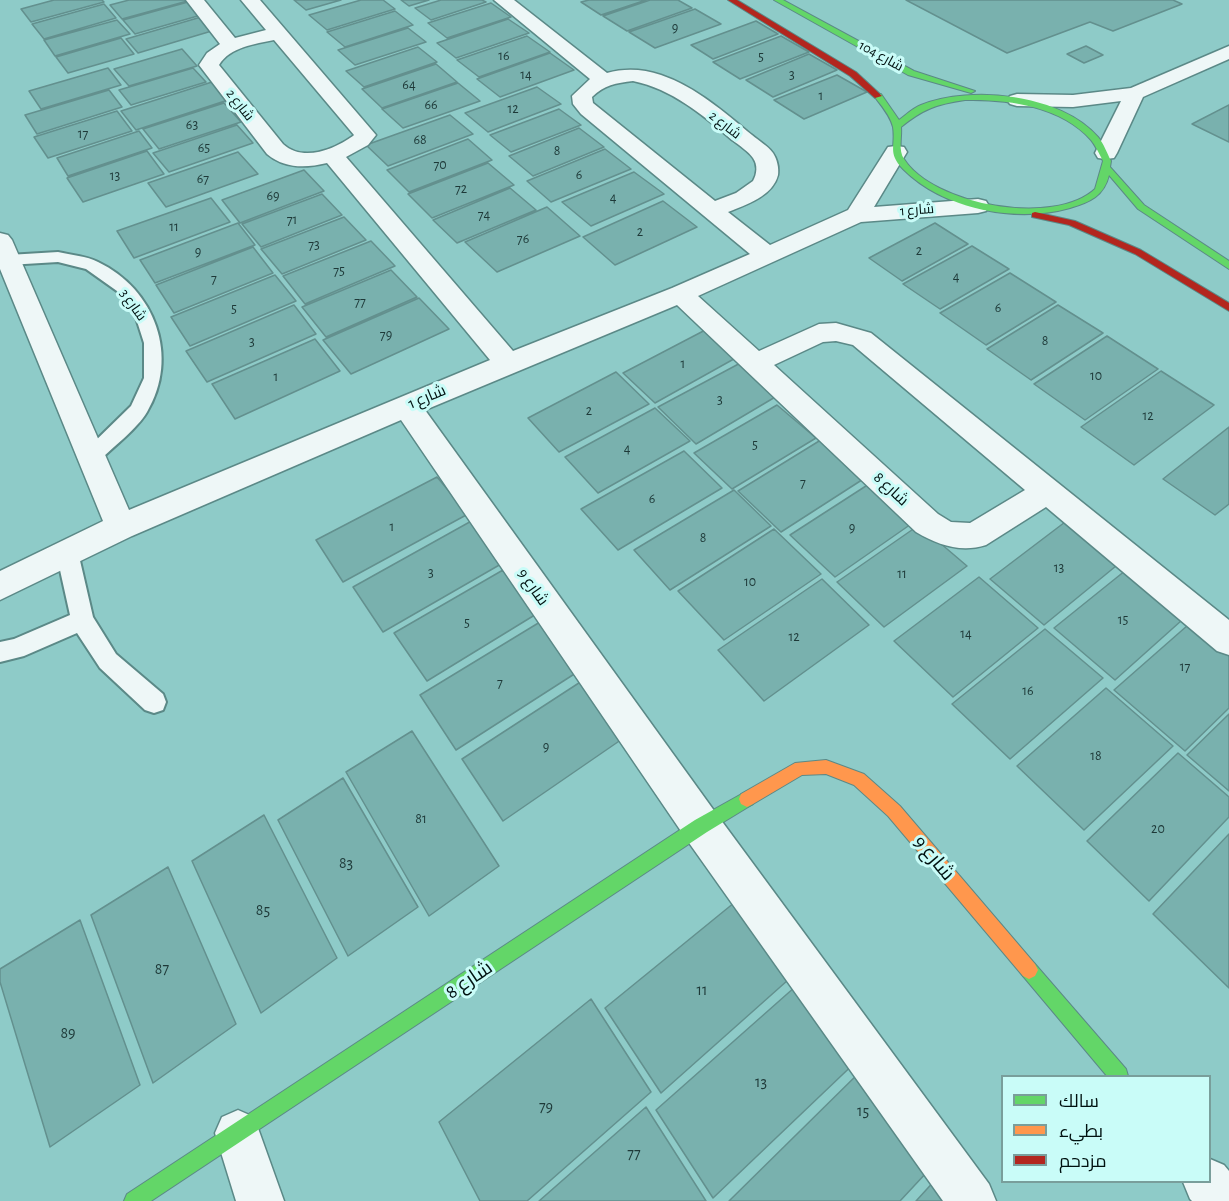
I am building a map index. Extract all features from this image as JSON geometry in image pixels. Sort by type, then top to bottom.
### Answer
[{"type":"street","points":[[195,0],[231,46]]},
{"type":"street","name":"شارع 2","points":[[250,0],[279,33],[365,135],[353,147],[312,160],[297,160],[283,156],[274,149],[208,65],[215,54],[231,46],[279,33]]},
{"type":"street","points":[[503,0],[604,80],[588,89],[582,96],[583,104],[767,255]]},
{"type":"street","name":"شارع 104","points":[[732,0],[861,80],[884,102],[897,126]]},
{"type":"street","name":"شارع 104","points":[[778,0],[911,73],[991,96]]},
{"type":"street","points":[[1017,100],[1073,101],[1135,93],[1229,52]]},
{"type":"street","name":"شارع 2","points":[[604,80],[633,75],[661,81],[679,90],[763,155],[769,165],[767,177],[760,186],[746,197],[713,210]]},
{"type":"street","points":[[1022,212],[1057,209],[1085,200],[1100,189],[1118,124],[1135,93]]},
{"type":"street","points":[[856,215],[896,152],[897,126],[905,116],[918,107],[941,99],[991,96],[1046,108],[1071,120],[1094,137],[1141,207],[1229,266]]},
{"type":"street","points":[[896,152],[909,171],[939,192],[978,206],[1022,212],[1072,223],[1138,252],[1229,308]]},
{"type":"street","points":[[332,154],[508,363]]},
{"type":"street","name":"شارع 1","points":[[0,586],[121,527],[508,363],[681,294],[856,215],[978,206]]},
{"type":"street","name":"شارع 3","points":[[3,254],[121,527]]},
{"type":"street","name":"شارع 8","points":[[681,294],[927,523],[946,534],[975,536],[1047,491]]},
{"type":"street","points":[[754,364],[819,333],[836,332],[862,339],[1229,640]]},
{"type":"street","name":"شارع 9","points":[[406,406],[700,826],[972,1201]]},
{"type":"street","name":"شارع 9","points":[[700,826],[800,768],[826,767],[859,779],[894,811],[1117,1075]]},
{"type":"street","name":"شارع 8","points":[[134,1201],[700,826]]},
{"type":"street","points":[[238,1133],[260,1201]]},
{"type":"street","points":[[1209,1183],[1224,1201]]},
{"type":"lane","name":"شارع 3","points":[[3,254],[58,257],[92,265],[123,287],[145,317],[153,343],[153,378],[139,410],[92,456]]},
{"type":"lane","points":[[67,552],[82,620],[108,661],[154,702]]},
{"type":"lane","points":[[0,652],[16,649],[82,620]]},
{"type":"building","points":[[54,0],[102,0],[104,2],[31,22],[21,9]]},
{"type":"building","points":[[129,0],[191,0],[122,19],[110,5]]},
{"type":"building","points":[[294,0],[341,0],[306,10]]},
{"type":"building","points":[[361,0],[383,0],[395,9],[327,30],[309,15]]},
{"type":"building","points":[[401,0],[429,0],[409,6]]},
{"type":"building","points":[[441,0],[482,0],[486,2],[431,20],[415,8]]},
{"type":"building","points":[[646,0],[601,15],[581,2]]},
{"type":"building","points":[[650,0],[678,0],[692,8],[627,31],[603,16]]},
{"type":"building","points":[[906,0],[1173,0],[1182,4],[1113,31],[1090,22],[1007,53]]},
{"type":"building","points":[[188,2],[201,15],[135,34],[123,20]]},
{"type":"building","points":[[491,3],[511,17],[447,38],[428,23]]},
{"type":"building","points":[[104,4],[116,18],[44,39],[32,24]]},
{"type":"building","points":[[695,9],[721,24],[655,48],[629,32]]},
{"type":"building","points":[[395,11],[413,25],[345,47],[327,32]]},
{"type":"building","points":[[201,17],[215,30],[138,53],[126,39]]},
{"type":"building","points":[[508,19],[529,33],[456,58],[437,43]]},
{"type":"building","points":[[117,20],[130,34],[55,56],[44,40]]},
{"type":"building","points":[[756,21],[778,34],[713,59],[691,45]]},
{"type":"building","points":[[408,28],[426,42],[355,65],[338,50]]},
{"type":"building","points":[[527,36],[550,52],[479,77],[457,60]]},
{"type":"building","points":[[781,36],[809,52],[740,79],[713,62]]},
{"type":"building","points":[[121,38],[134,54],[68,73],[56,57]]},
{"type":"building","points":[[1086,46],[1103,55],[1084,63],[1067,54]]},
{"type":"building","points":[[418,47],[437,62],[364,87],[346,71]]},
{"type":"building","points":[[182,49],[197,66],[129,86],[114,69]]},
{"type":"building","points":[[550,53],[574,70],[500,97],[477,79]]},
{"type":"building","points":[[809,54],[837,70],[773,97],[746,80]]},
{"type":"building","points":[[436,64],[457,82],[382,108],[362,89]]},
{"type":"building","points":[[108,68],[121,85],[41,109],[29,91]]},
{"type":"building","points":[[193,68],[206,82],[131,105],[119,90]]},
{"type":"building","points":[[837,75],[867,92],[804,119],[774,100]]},
{"type":"building","points":[[212,82],[228,100],[136,130],[121,111]]},
{"type":"building","points":[[458,83],[480,101],[403,128],[382,109]]},
{"type":"building","points":[[537,87],[561,104],[488,132],[465,113]]},
{"type":"building","points":[[109,90],[122,107],[37,134],[25,115]]},
{"type":"building","points":[[224,103],[241,122],[159,149],[143,129]]},
{"type":"building","points":[[1229,105],[1229,142],[1192,124]]},
{"type":"building","points":[[559,109],[581,125],[511,152],[490,135]]},
{"type":"building","points":[[117,111],[132,131],[48,158],[34,137]]},
{"type":"building","points":[[450,115],[473,134],[388,166],[366,145]]},
{"type":"building","points":[[237,125],[253,143],[169,172],[153,153]]},
{"type":"building","points":[[579,128],[604,147],[533,176],[509,156]]},
{"type":"building","points":[[139,131],[152,148],[68,176],[57,158]]},
{"type":"building","points":[[468,139],[492,160],[409,192],[387,170]]},
{"type":"building","points":[[605,149],[631,169],[551,202],[527,181]]},
{"type":"building","points":[[147,151],[164,174],[83,202],[67,178]]},
{"type":"building","points":[[238,152],[258,174],[166,207],[148,183]]},
{"type":"building","points":[[488,163],[514,185],[432,218],[408,194]]},
{"type":"building","points":[[304,170],[324,191],[240,223],[222,200]]},
{"type":"building","points":[[634,172],[664,194],[591,226],[562,202]]},
{"type":"building","points":[[510,188],[536,210],[457,243],[433,220]]},
{"type":"building","points":[[322,194],[342,215],[261,247],[242,224]]},
{"type":"building","points":[[211,198],[230,222],[134,258],[117,231]]},
{"type":"building","points":[[663,201],[697,227],[615,265],[583,237]]},
{"type":"building","points":[[547,207],[580,236],[497,272],[465,242]]},
{"type":"building","points":[[344,217],[366,240],[282,274],[261,249]]},
{"type":"building","points":[[238,223],[255,245],[155,283],[140,260]]},
{"type":"building","points":[[935,223],[968,244],[902,281],[869,258]]},
{"type":"building","points":[[371,241],[395,266],[305,304],[283,276]]},
{"type":"building","points":[[972,246],[1009,269],[940,309],[903,284]]},
{"type":"building","points":[[253,247],[273,273],[174,313],[156,285]]},
{"type":"building","points":[[391,270],[417,297],[326,337],[302,307]]},
{"type":"building","points":[[1010,273],[1056,302],[986,345],[940,313]]},
{"type":"building","points":[[275,275],[296,301],[190,346],[171,317]]},
{"type":"building","points":[[419,298],[449,329],[351,374],[323,340]]},
{"type":"building","points":[[294,305],[316,334],[207,382],[186,351]]},
{"type":"building","points":[[1058,305],[1103,333],[1031,380],[987,349]]},
{"type":"building","points":[[711,327],[741,355],[655,403],[623,373]]},
{"type":"building","points":[[1107,336],[1158,369],[1085,420],[1034,384]]},
{"type":"building","points":[[315,339],[340,371],[235,419],[212,384]]},
{"type":"building","points":[[746,360],[782,393],[696,444],[658,407]]},
{"type":"building","points":[[1161,371],[1214,405],[1134,465],[1081,427]]},
{"type":"building","points":[[616,372],[649,404],[559,452],[528,418]]},
{"type":"building","points":[[777,405],[816,438],[732,489],[694,453]]},
{"type":"building","points":[[655,408],[690,441],[598,493],[565,457]]},
{"type":"building","points":[[1229,427],[1229,504],[1215,515],[1163,479]]},
{"type":"building","points":[[824,438],[868,476],[781,532],[738,491]]},
{"type":"building","points":[[684,451],[722,488],[618,550],[581,509]]},
{"type":"building","points":[[437,477],[468,514],[343,582],[316,540]]},
{"type":"building","points":[[869,484],[914,522],[835,577],[790,535]]},
{"type":"building","points":[[734,490],[771,526],[670,590],[634,550]]},
{"type":"building","points":[[1073,516],[1127,557],[1044,625],[990,579]]},
{"type":"building","points":[[475,519],[508,560],[383,632],[353,587]]},
{"type":"building","points":[[919,525],[967,566],[884,627],[837,582]]},
{"type":"building","points":[[774,529],[821,574],[724,640],[678,591]]},
{"type":"building","points":[[1131,566],[1191,612],[1115,680],[1054,628]]},
{"type":"building","points":[[503,570],[538,613],[427,681],[394,633]]},
{"type":"building","points":[[979,577],[1038,628],[953,697],[894,641]]},
{"type":"building","points":[[822,579],[869,625],[764,701],[718,650]]},
{"type":"building","points":[[1196,618],[1229,644],[1229,708],[1185,751],[1114,690]]},
{"type":"building","points":[[540,622],[579,671],[456,750],[420,695]]},
{"type":"building","points":[[1045,629],[1103,678],[1010,759],[952,704]]},
{"type":"building","points":[[585,679],[628,735],[503,821],[462,759]]},
{"type":"building","points":[[1106,688],[1173,746],[1084,830],[1017,766]]},
{"type":"building","points":[[1229,714],[1229,791],[1187,755]]},
{"type":"building","points":[[412,731],[499,866],[429,916],[346,772]]},
{"type":"building","points":[[1178,753],[1229,797],[1229,817],[1149,901],[1087,841]]},
{"type":"building","points":[[343,778],[418,907],[348,956],[278,820]]},
{"type":"building","points":[[264,815],[337,958],[261,1013],[192,861]]},
{"type":"building","points":[[1229,834],[1229,988],[1153,914]]},
{"type":"building","points":[[168,867],[236,1024],[153,1083],[91,915]]},
{"type":"building","points":[[740,898],[797,972],[661,1093],[605,1008]]},
{"type":"building","points":[[80,920],[140,1085],[50,1147],[0,982],[0,969]]},
{"type":"building","points":[[804,979],[863,1055],[713,1198],[656,1110]]},
{"type":"building","points":[[591,999],[651,1092],[527,1201],[480,1201],[439,1122]]},
{"type":"building","points":[[868,1064],[941,1157],[900,1201],[729,1201]]},
{"type":"building","points":[[646,1107],[706,1201],[539,1201]]},
{"type":"building","points":[[937,1178],[954,1201],[916,1201]]},
{"type":"traffic: fast","points":[[778,0],[911,73],[971,91]]},
{"type":"traffic: fast","points":[[878,96],[896,123],[898,134],[896,149],[902,163],[924,182],[965,201],[1012,211],[1057,209],[1087,199],[1098,191],[1107,161],[1093,137],[1077,124],[1036,105],[1012,100],[988,97],[943,100],[923,107],[897,126]]},
{"type":"traffic: fast","points":[[1109,169],[1141,207],[1229,266]]},
{"type":"traffic: fast","points":[[134,1201],[701,826],[747,799]]},
{"type":"traffic: fast","points":[[1029,970],[1118,1075]]},
{"type":"traffic: slow","points":[[747,799],[800,768],[826,767],[859,779],[894,811],[1029,970]]},
{"type":"traffic: jam","points":[[732,0],[853,74],[878,96]]},
{"type":"traffic: jam","points":[[1035,215],[1072,223],[1138,252],[1229,308]]}]
